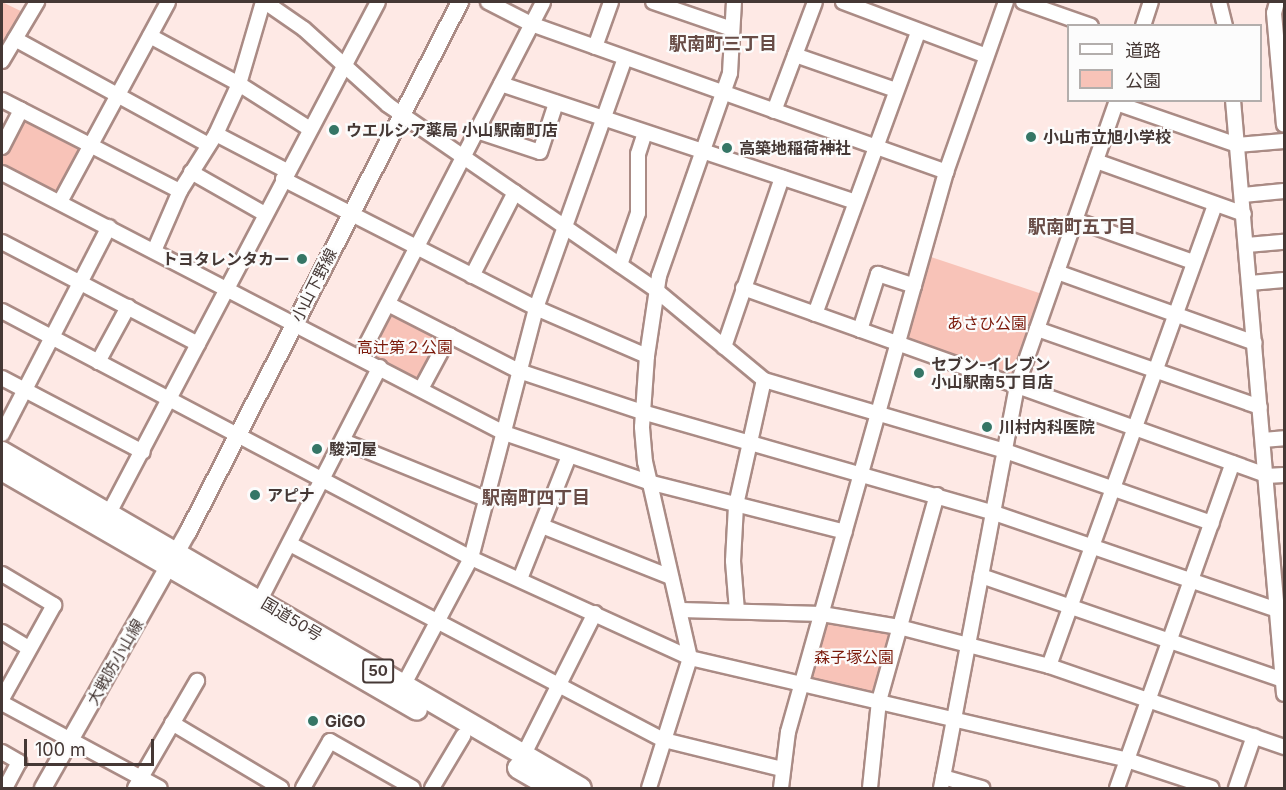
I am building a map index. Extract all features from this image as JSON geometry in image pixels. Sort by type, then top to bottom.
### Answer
[{"type":"highway","name":"国道50号","points":[[2,452],[109,513],[173,560],[552,789]]},
{"type":"highway","name":"国道50号","points":[[2,470],[173,560],[260,600],[581,789]]},
{"type":"main road","name":"小山下野線","points":[[173,560],[460,2]]},
{"type":"main road","name":"大戦防小山線","points":[[43,789],[173,560]]},
{"type":"street","points":[[2,61],[37,2]]},
{"type":"street","points":[[60,202],[168,2]]},
{"type":"street","points":[[154,251],[180,191],[212,139],[239,84],[264,2],[304,29],[344,67],[402,115],[656,290],[764,380],[1005,451],[1212,523]]},
{"type":"street","points":[[109,513],[378,2]]},
{"type":"street","points":[[488,2],[531,24],[946,172]]},
{"type":"street","points":[[360,357],[543,2]]},
{"type":"street","points":[[595,47],[611,2]]},
{"type":"street","points":[[653,2],[732,29]]},
{"type":"street","points":[[649,789],[690,658],[681,610],[648,482],[642,412],[647,356],[656,290],[730,73],[734,2]]},
{"type":"street","points":[[774,111],[815,2]]},
{"type":"street","points":[[843,2],[870,7],[918,32],[984,55]]},
{"type":"street","points":[[781,789],[782,769],[802,682],[897,343],[946,172],[984,55],[1006,2]]},
{"type":"street","points":[[1023,2],[1085,24]]},
{"type":"street","points":[[1144,24],[1151,2]]},
{"type":"street","points":[[1219,2],[1224,24]]},
{"type":"street","points":[[1284,6],[1276,2],[1274,13],[1284,125]]},
{"type":"street","points":[[814,314],[918,32]]},
{"type":"street","points":[[150,36],[239,84],[310,129]]},
{"type":"street","points":[[15,39],[285,175],[350,214],[472,276],[536,308],[647,356]]},
{"type":"street","points":[[795,54],[896,90]]},
{"type":"street","points":[[403,686],[471,558],[536,308],[563,225],[625,58]]},
{"type":"street","points":[[501,84],[855,202]]},
{"type":"street","points":[[2,100],[180,191]]},
{"type":"street","points":[[982,789],[942,783],[1017,386],[1117,102]]},
{"type":"street","points":[[1120,102],[1237,145],[1284,141]]},
{"type":"street","points":[[981,576],[1170,642],[1284,687],[1279,551],[1266,476],[1233,102]]},
{"type":"street","points":[[477,131],[540,152],[556,103]]},
{"type":"street","points":[[2,147],[21,110]]},
{"type":"street","points":[[620,265],[638,213],[638,154],[645,133]]},
{"type":"street","points":[[1096,161],[1244,214]]},
{"type":"street","points":[[191,172],[265,213]]},
{"type":"street","points":[[2,173],[504,433],[648,482],[845,532]]},
{"type":"street","points":[[724,347],[782,178]]},
{"type":"street","points":[[1243,195],[1284,191]]},
{"type":"street","points":[[472,276],[515,192]]},
{"type":"street","points":[[1049,666],[1215,204]]},
{"type":"street","points":[[1075,220],[1193,262]]},
{"type":"street","points":[[2,434],[109,227]]},
{"type":"street","points":[[2,242],[198,344]]},
{"type":"street","points":[[1247,245],[1284,242]]},
{"type":"street","points":[[1057,272],[1255,343]]},
{"type":"street","points":[[860,330],[878,274],[914,286]]},
{"type":"street","points":[[1250,283],[1284,280]]},
{"type":"street","points":[[744,288],[1266,476],[1284,475]]},
{"type":"street","points":[[388,304],[519,371],[642,412],[937,495],[1192,580],[1280,603]]},
{"type":"street","points":[[98,362],[128,307]]},
{"type":"street","points":[[2,311],[471,558],[690,658],[802,682],[1127,760],[1212,789]]},
{"type":"street","points":[[1037,329],[1260,407]]},
{"type":"street","points":[[421,389],[450,335]]},
{"type":"street","points":[[260,600],[380,368]]},
{"type":"street","points":[[2,378],[143,452]]},
{"type":"street","points":[[737,611],[733,561],[736,505],[764,380]]},
{"type":"street","points":[[1263,441],[1284,438]]},
{"type":"street","points":[[343,441],[486,499]]},
{"type":"street","points":[[520,579],[569,456]]},
{"type":"street","points":[[1117,789],[1233,463]]},
{"type":"street","points":[[870,789],[879,701],[937,495]]},
{"type":"street","points":[[542,526],[671,577]]},
{"type":"street","points":[[290,544],[437,619],[664,740],[782,769]]},
{"type":"street","points":[[2,574],[54,605],[2,699]]},
{"type":"street","points":[[681,610],[822,614],[899,627],[1049,666],[1284,747]]},
{"type":"street","points":[[523,756],[595,613]]},
{"type":"street","points":[[2,632],[29,648]]},
{"type":"street","points":[[138,783],[197,681]]},
{"type":"street","points":[[2,703],[72,739],[138,783],[160,789]]},
{"type":"street","points":[[172,723],[282,789]]},
{"type":"street","points":[[432,789],[463,736]]},
{"type":"street","points":[[1236,789],[1254,736]]},
{"type":"street","points":[[303,789],[330,741],[414,789]]},
{"type":"street","points":[[2,752],[19,762],[5,789]]},
{"type":"green space","points":[[2,2],[27,14],[8,45],[2,41]]},
{"type":"green space","points":[[22,113],[88,147],[60,200],[2,171],[2,151]]},
{"type":"green space","name":"あさひ公園","points":[[928,256],[1045,295],[1017,376],[1011,379],[907,342],[905,336]]},
{"type":"green space","name":"高辻第２公園","points":[[389,306],[448,336],[422,387],[363,357]]},
{"type":"green space","name":"森子塚公園","points":[[830,620],[894,633],[875,696],[814,681],[810,675],[825,623]]},
{"type":"place","name":"ウエルシア薬局 小山駅南町店","points":[[334,130]]},
{"type":"place","name":"小山市立旭小学校","points":[[1031,137]]},
{"type":"place","name":"高築地稲荷神社","points":[[727,148]]},
{"type":"place","name":"トヨタレンタカー","points":[[302,259]]},
{"type":"place","name":"セブン-イレブン 小山駅南5丁目店","points":[[919,373]]},
{"type":"place","name":"川村内科医院","points":[[987,427]]},
{"type":"place","name":"駿河屋","points":[[317,449]]},
{"type":"place","name":"アピナ","points":[[255,495]]},
{"type":"place","name":"GiGO","points":[[313,721]]},
{"type":"district","name":"駅南町三丁目","points":[[723,44]]},
{"type":"district","name":"駅南町五丁目","points":[[1082,227]]},
{"type":"district","name":"駅南町四丁目","points":[[536,498]]}]
